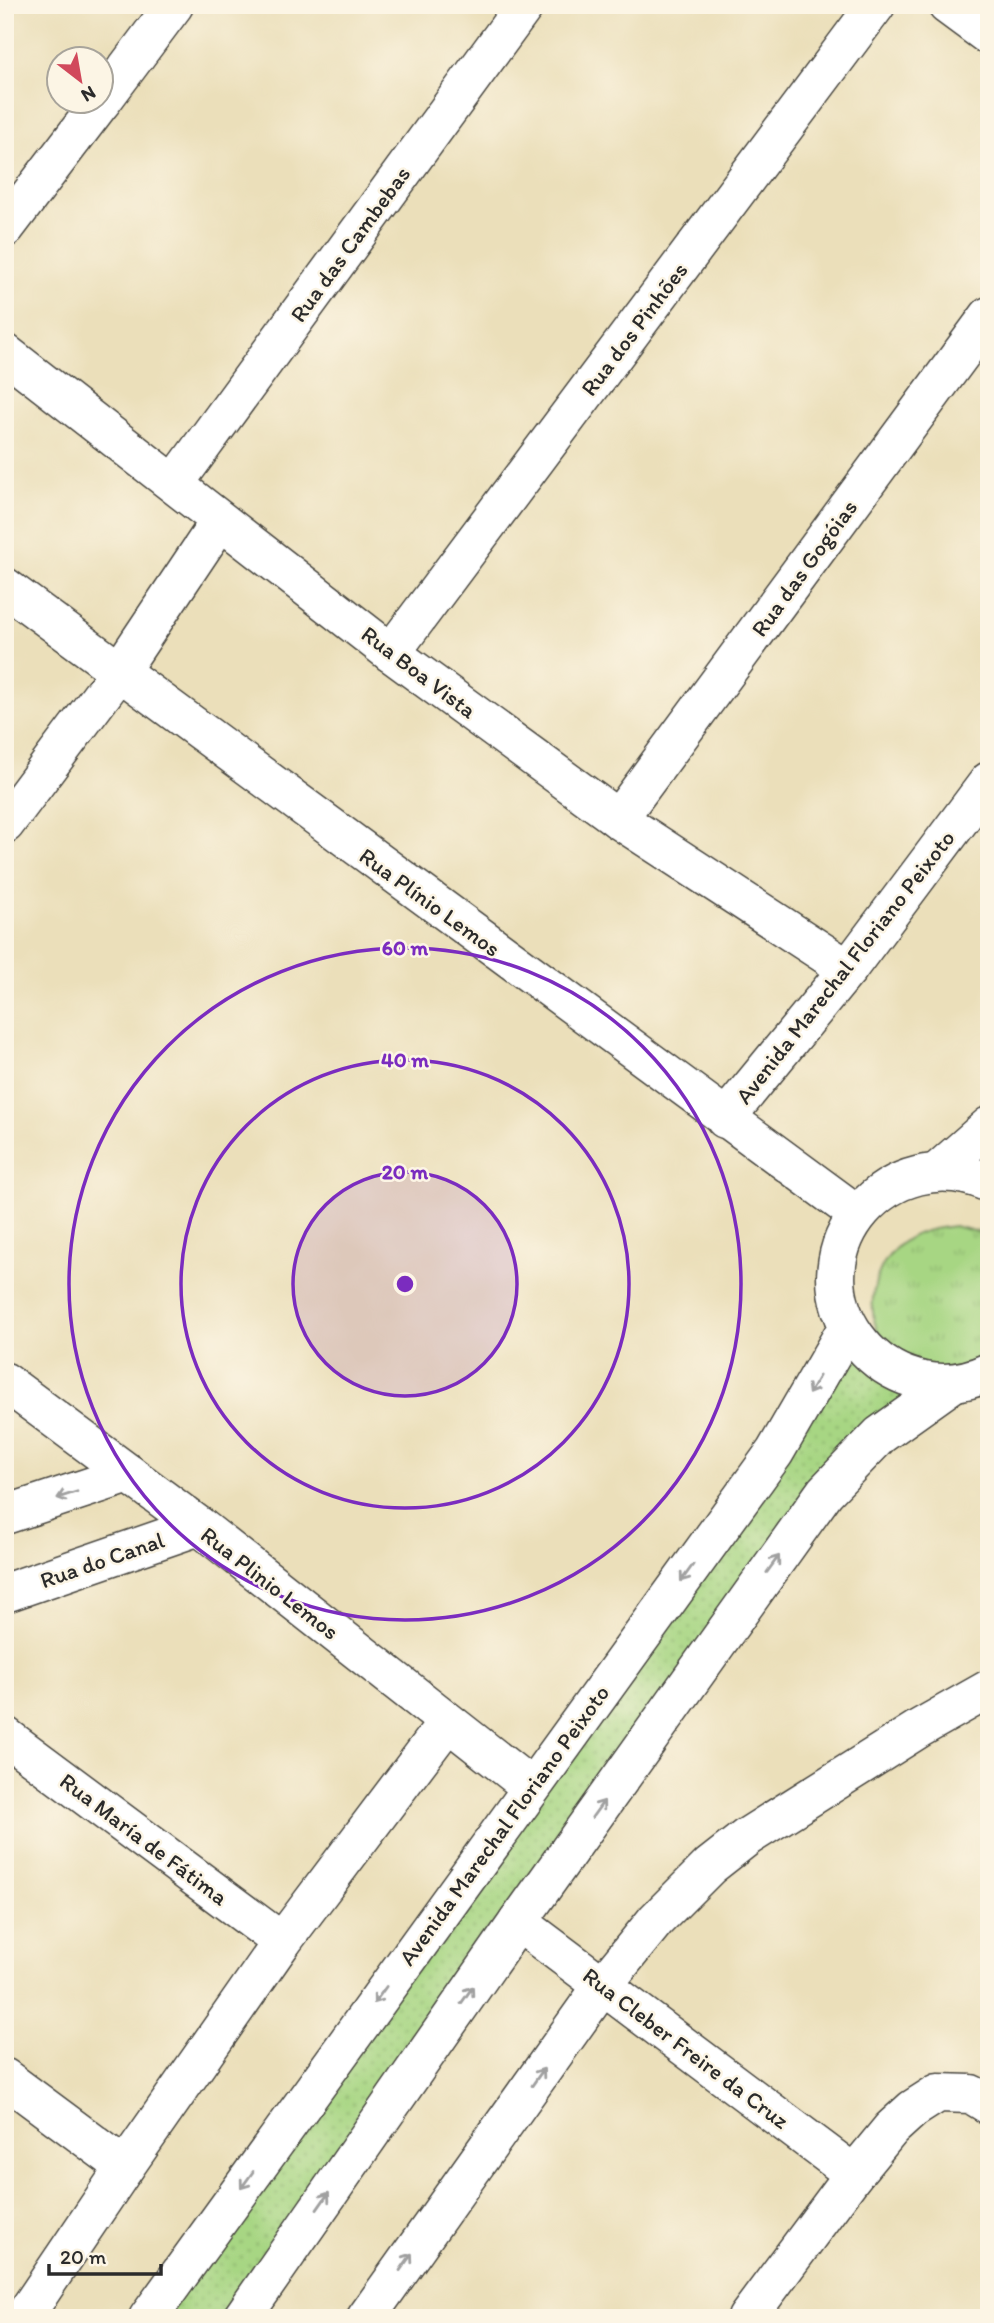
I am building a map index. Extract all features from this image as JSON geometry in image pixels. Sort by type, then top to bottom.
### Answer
[{"type":"street","points":[[116,81],[174,5]]},
{"type":"street","name":"Rua das Cambebas","points":[[175,483],[525,5]]},
{"type":"street","name":"Rua dos Pinhões","points":[[391,653],[876,5]]},
{"type":"street","points":[[947,5],[989,36]]},
{"type":"street","points":[[5,228],[90,116]]},
{"type":"street","name":"Rua das Gogóias","points":[[618,819],[989,316]]},
{"type":"street","name":"Rua Boa Vista","points":[[5,353],[391,653],[618,819],[848,969]]},
{"type":"street","points":[[5,824],[119,672],[220,521]]},
{"type":"street","name":"Rua Plínio Lemos","points":[[5,587],[857,1214]]},
{"type":"street","name":"Avenida Marechal Floriano Peixoto","points":[[725,1119],[848,969],[989,782]]},
{"type":"street","points":[[937,1172],[989,1126]]},
{"type":"street","points":[[953,1383],[921,1381],[892,1371],[866,1351],[848,1326],[838,1296],[841,1247],[857,1214],[887,1188],[911,1177],[937,1172],[971,1175],[989,1183]]},
{"type":"street","name":"Avenida Marechal Floriano Peixoto","points":[[148,2318],[775,1452],[848,1326]]},
{"type":"street","points":[[242,2318],[518,1922],[824,1492],[880,1435],[953,1383],[989,1372]]},
{"type":"street","name":"Rua Plinio Lemos","points":[[5,1382],[199,1526],[531,1787]]},
{"type":"street","points":[[5,1515],[129,1475]]},
{"type":"street","name":"Rua do Canal","points":[[5,1593],[199,1526]]},
{"type":"street","points":[[366,2318],[603,1985],[656,1920],[710,1866],[747,1837],[920,1727],[989,1689]]},
{"type":"street","points":[[23,2318],[282,1942],[447,1723]]},
{"type":"street","name":"Rua María de Fátima","points":[[5,1736],[282,1942]]},
{"type":"street","name":"Rua Cleber Freire da Cruz","points":[[518,1922],[854,2174]]},
{"type":"street","points":[[5,2078],[125,2167]]},
{"type":"street","points":[[747,2318],[854,2174],[891,2129],[913,2109],[938,2093],[980,2100]]},
{"type":"green space","points":[[954,1226],[978,1232],[989,1238],[989,1367],[958,1379],[909,1361],[888,1350],[875,1322],[873,1306],[878,1275],[895,1249],[918,1233]]},
{"type":"green space","points":[[852,1340],[933,1389],[864,1443],[235,2318],[161,2318]]}]
